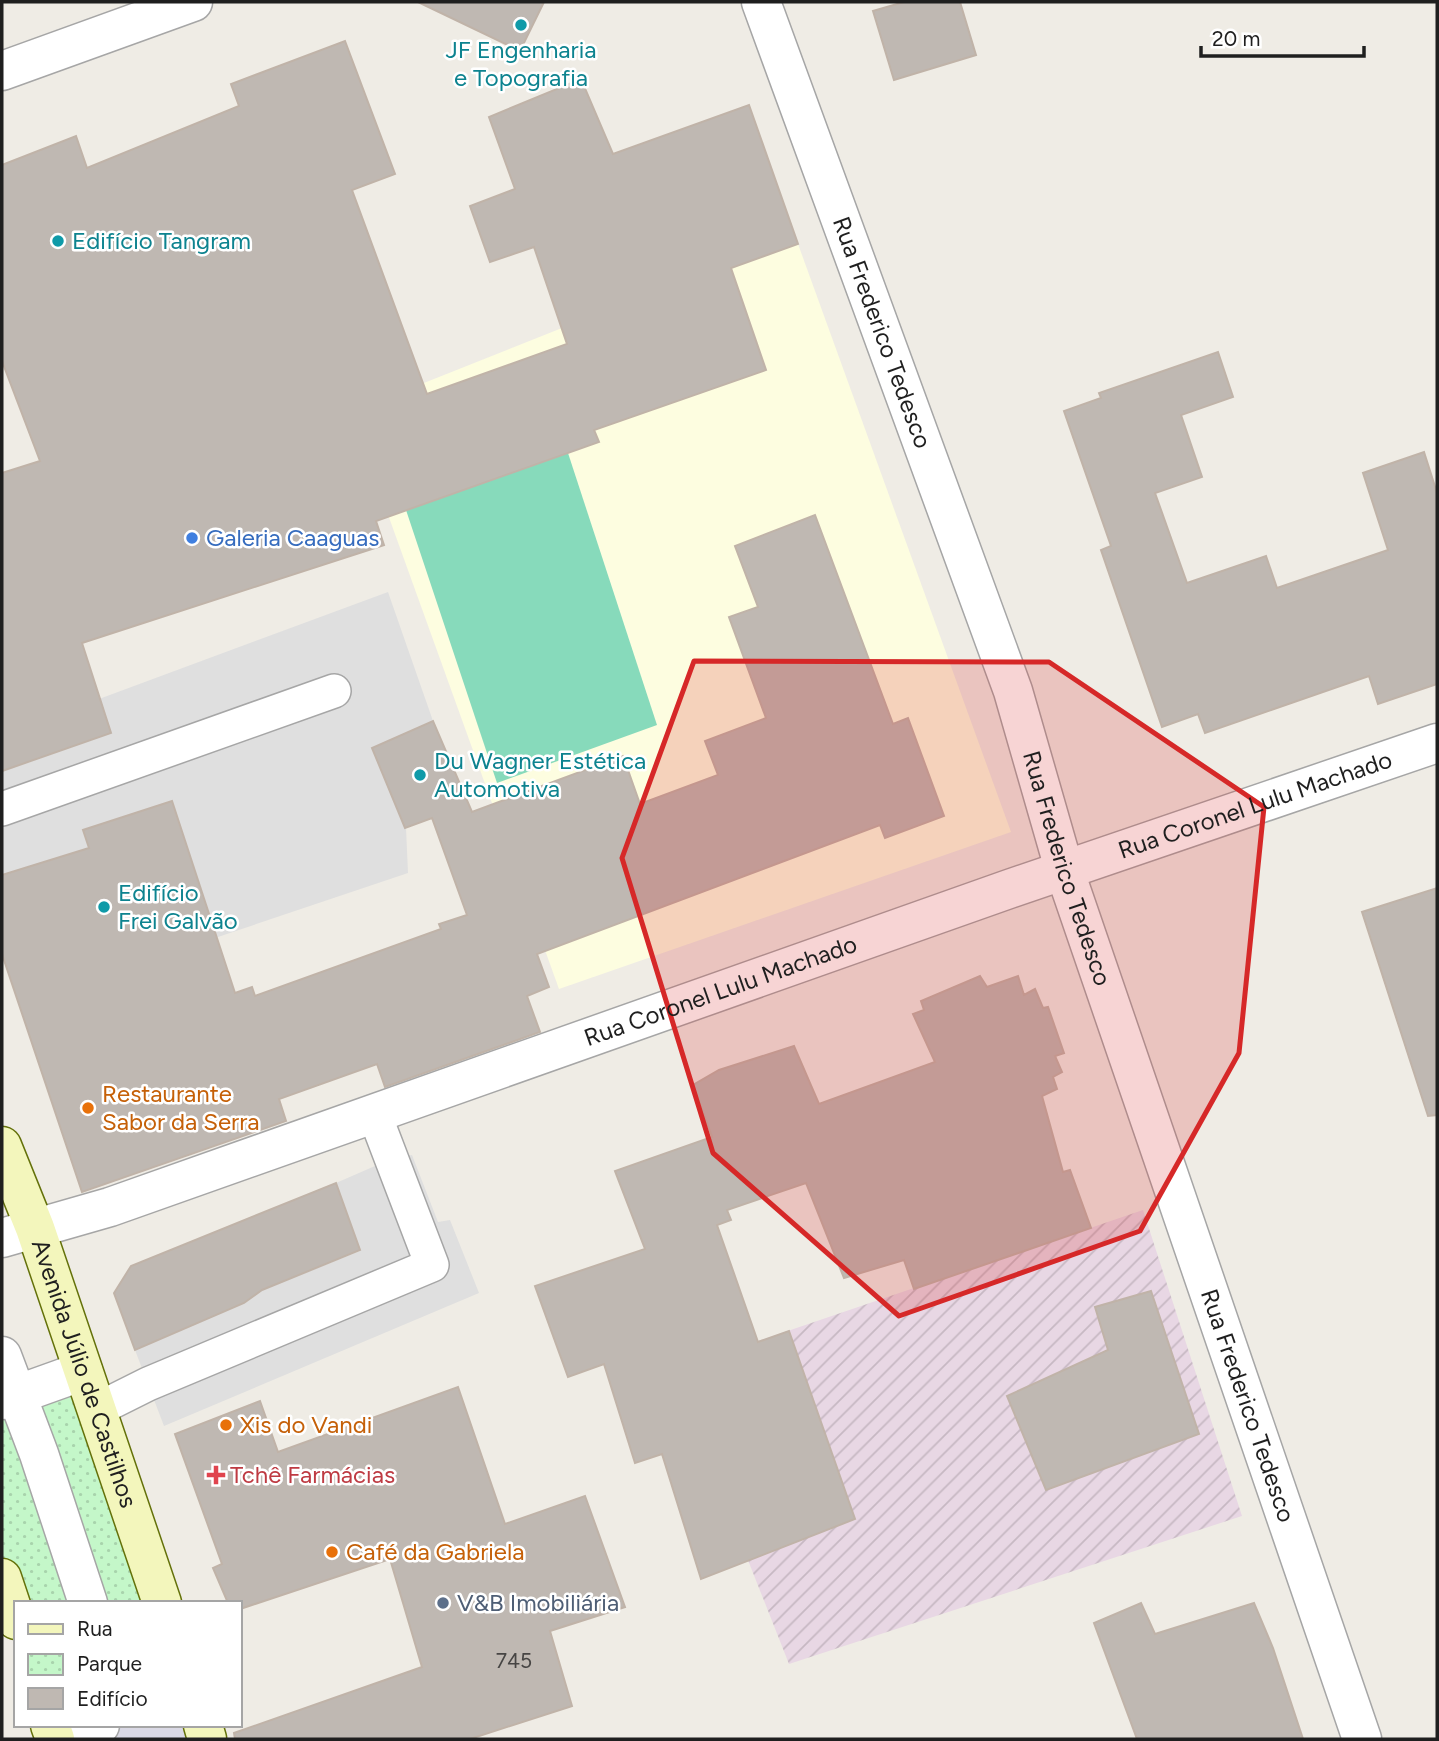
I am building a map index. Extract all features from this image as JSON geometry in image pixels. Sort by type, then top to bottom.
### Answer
[{"type":"main road","name":"Avenida Júlio de Castilhos","points":[[2,1146],[18,1233],[83,1371],[161,1601]]},
{"type":"main road","points":[[2,1578],[14,1614]]},
{"type":"street","points":[[2,71],[193,2]]},
{"type":"street","name":"Rua Frederico Tedesco","points":[[761,2],[1013,691],[1065,872],[1362,1739]]},
{"type":"street","name":"Rua Coronel Lulu Machado","points":[[18,1233],[110,1206],[1437,743]]},
{"type":"street","points":[[2,1356],[8,1397],[39,1454],[87,1601]]},
{"type":"street","points":[[8,1397],[83,1371]]},
{"type":"street","points":[[53,1734],[90,1727]]},
{"type":"lane","points":[[2,809],[334,691]]},
{"type":"lane","points":[[96,1410],[148,1384],[432,1265],[374,1113]]},
{"type":"highlighted area","points":[[694,661],[1049,662],[1264,807],[1239,1053],[1140,1231],[899,1316],[713,1153],[622,858]]},
{"type":"shaded area","points":[[798,244],[1011,832],[559,989],[351,412],[562,328]]},
{"type":"shaded area","points":[[388,592],[433,721],[372,748],[406,828],[408,873],[215,938],[172,801],[83,830],[89,848],[2,875],[2,771],[111,733],[99,699]]},
{"type":"shaded area","points":[[412,1155],[438,1222],[450,1220],[479,1293],[164,1426],[135,1350],[244,1303],[262,1290],[360,1251],[336,1183],[391,1159]]},
{"type":"shaded area","points":[[1143,1210],[1242,1516],[789,1664],[673,1370]]},
{"type":"shaded area","points":[[95,1727],[201,1727],[204,1739],[62,1739]]},
{"type":"green space","points":[[568,453],[657,725],[497,783],[406,510]]},
{"type":"green space","points":[[83,1371],[161,1601],[15,1601],[2,1578],[2,1400]]},
{"type":"building","name":"JF Engenharia e Topografia","points":[[418,2],[544,2],[520,51]]},
{"type":"building","points":[[904,2],[960,2],[976,55],[894,80],[873,11]]},
{"type":"building","points":[[345,41],[395,174],[352,190],[427,394],[567,344],[534,247],[490,262],[470,206],[515,189],[489,117],[581,79],[613,154],[749,105],[798,244],[731,268],[766,370],[594,430],[599,442],[376,521],[384,545],[82,643],[111,733],[2,771],[2,473],[40,461],[2,361],[2,165],[76,136],[87,168],[239,106],[231,84]]},
{"type":"building","points":[[1218,352],[1233,397],[1181,415],[1202,477],[1155,493],[1187,583],[1266,556],[1277,588],[1388,550],[1363,473],[1424,452],[1437,493],[1437,684],[1378,704],[1369,676],[1205,733],[1198,714],[1162,727],[1101,550],[1111,546],[1064,411],[1101,398],[1099,393]]},
{"type":"building","points":[[815,515],[893,724],[908,718],[944,816],[885,838],[880,825],[537,954],[549,987],[527,996],[540,1032],[385,1087],[377,1064],[279,1099],[286,1121],[82,1192],[2,954],[2,875],[89,848],[83,830],[172,801],[235,993],[252,987],[255,996],[441,929],[439,924],[467,915],[432,818],[405,828],[372,748],[433,721],[472,812],[623,756],[640,804],[718,775],[705,741],[766,718],[729,617],[758,607],[735,546]]},
{"type":"building","points":[[1437,888],[1437,1115],[1428,1116],[1362,912]]},
{"type":"building","points":[[980,976],[987,987],[1018,976],[1024,995],[1035,989],[1043,1008],[1048,1007],[1064,1053],[1055,1056],[1062,1072],[1053,1077],[1057,1089],[1042,1096],[1063,1172],[1070,1170],[1091,1228],[914,1289],[904,1260],[844,1278],[806,1183],[727,1210],[731,1220],[717,1225],[758,1342],[789,1331],[855,1519],[701,1579],[662,1454],[635,1463],[604,1364],[568,1377],[535,1286],[645,1249],[615,1171],[712,1137],[693,1085],[719,1070],[794,1046],[819,1104],[935,1062],[913,1014],[924,1010],[921,1001]]},
{"type":"building","points":[[336,1183],[360,1250],[262,1290],[244,1303],[135,1350],[114,1293],[131,1266]]},
{"type":"building","points":[[1151,1291],[1199,1434],[1046,1490],[1007,1396],[1108,1350],[1095,1307]]},
{"type":"building","points":[[458,1387],[505,1524],[585,1496],[625,1607],[550,1631],[572,1706],[470,1739],[235,1739],[234,1733],[422,1667],[390,1559],[242,1608],[242,1601],[227,1601],[213,1568],[222,1564],[175,1434],[260,1401],[278,1452]]},
{"type":"building","points":[[1141,1603],[1155,1634],[1254,1603],[1273,1648],[1303,1739],[1137,1739],[1094,1623]]},
{"type":"place","name":"JF Engenharia e Topografia","points":[[521,25]]},
{"type":"place","name":"Edifício Tangram","points":[[58,241]]},
{"type":"place","name":"Galeria Caaguas","points":[[192,538]]},
{"type":"place","name":"Du Wagner Estética Automotiva","points":[[420,775]]},
{"type":"place","name":"Edifício Frei Galvão","points":[[104,907]]},
{"type":"place","name":"Restaurante Sabor da Serra","points":[[88,1108]]},
{"type":"place","name":"Xis do Vandi","points":[[226,1425]]},
{"type":"place","name":"Tchê Farmácias","points":[[216,1475]]},
{"type":"place","name":"Café da Gabriela","points":[[332,1552]]},
{"type":"place","name":"V&B Imobiliária","points":[[443,1603]]}]
